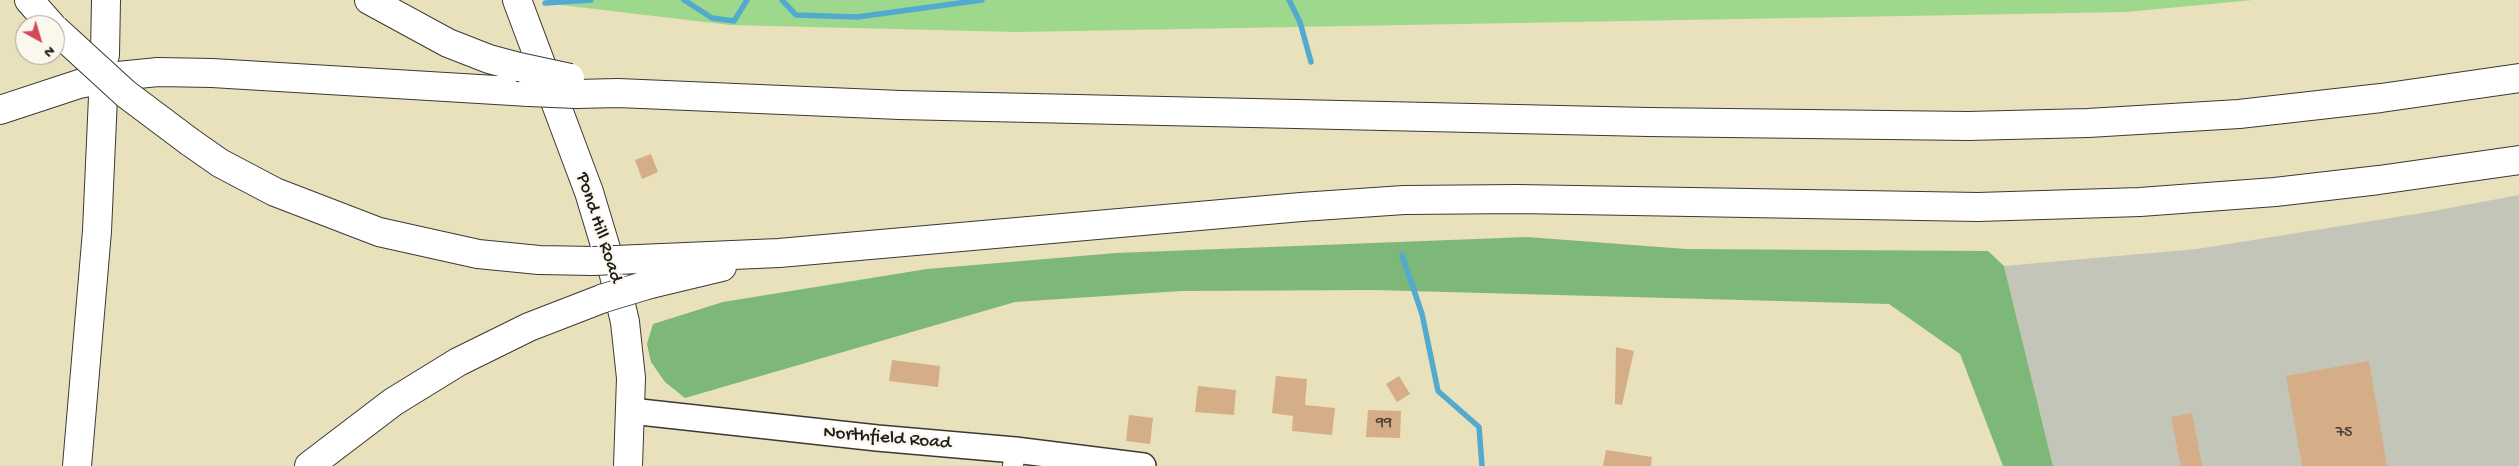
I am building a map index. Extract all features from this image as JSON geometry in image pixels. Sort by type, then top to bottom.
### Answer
[{"type":"main road","points":[[29,0],[42,15]]},
{"type":"main road","points":[[77,466],[93,279],[105,55],[106,0]]},
{"type":"main road","points":[[369,0],[405,22],[448,43],[489,59],[524,79]]},
{"type":"main road","name":"Pond Hill Road","points":[[517,0],[604,239],[625,322],[631,378],[628,466]]},
{"type":"main road","points":[[65,38],[126,94],[190,142],[220,163],[275,192],[379,232],[478,254],[539,260],[593,261],[779,253],[1301,207],[1404,200],[1518,199],[1968,207],[2140,202],[2360,182],[2519,160]]},
{"type":"main road","points":[[0,110],[79,84],[118,76],[158,72],[524,79],[618,93],[930,106],[1648,122],[1968,126],[2097,123],[2239,114],[2381,98],[2519,78]]},
{"type":"main road","points":[[309,466],[386,407],[458,362],[529,327],[604,298],[647,285],[779,253]]},
{"type":"street","name":"Northfield Road","points":[[631,411],[877,438],[1014,458],[1143,466]]},
{"type":"shaded area","points":[[2519,195],[2519,466],[2053,466],[2004,266],[2197,249],[2428,212]]},
{"type":"green space","points":[[547,0],[2253,0],[2126,12],[1017,32],[730,25],[561,5]]},
{"type":"green space","points":[[1527,237],[1686,249],[1988,251],[2004,266],[2053,466],[2003,466],[1960,354],[1889,304],[1373,290],[1181,291],[1015,302],[685,398],[665,382],[651,362],[647,344],[653,324],[723,302],[927,269],[1116,253]]},
{"type":"building","points":[[651,154],[658,172],[642,179],[635,160]]},
{"type":"building","points":[[1616,347],[1634,351],[1622,405],[1615,404]]},
{"type":"building","points":[[892,360],[940,366],[938,387],[889,381]]},
{"type":"building","points":[[2369,361],[2387,466],[2302,466],[2286,376]]},
{"type":"building","points":[[1276,376],[1307,379],[1305,405],[1335,408],[1332,435],[1292,431],[1293,416],[1272,413]]},
{"type":"building","points":[[1399,376],[1410,394],[1397,402],[1386,384]]},
{"type":"building","points":[[1198,386],[1236,390],[1234,415],[1195,412]]},
{"type":"building","points":[[1368,410],[1401,411],[1400,438],[1366,437]]},
{"type":"building","points":[[2192,413],[2202,466],[2181,466],[2171,417]]},
{"type":"building","points":[[1129,415],[1153,418],[1150,444],[1126,441]]},
{"type":"building","points":[[1606,450],[1652,457],[1651,466],[1603,466]]},
{"type":"waterway","points":[[545,3],[591,0]]},
{"type":"waterway","points":[[684,0],[712,18],[734,21],[747,0]]},
{"type":"waterway","points":[[782,0],[796,15],[857,17],[982,0]]},
{"type":"waterway","points":[[1289,0],[1300,22],[1311,62]]},
{"type":"waterway","points":[[1402,255],[1422,314],[1438,391],[1479,427],[1482,466]]}]
